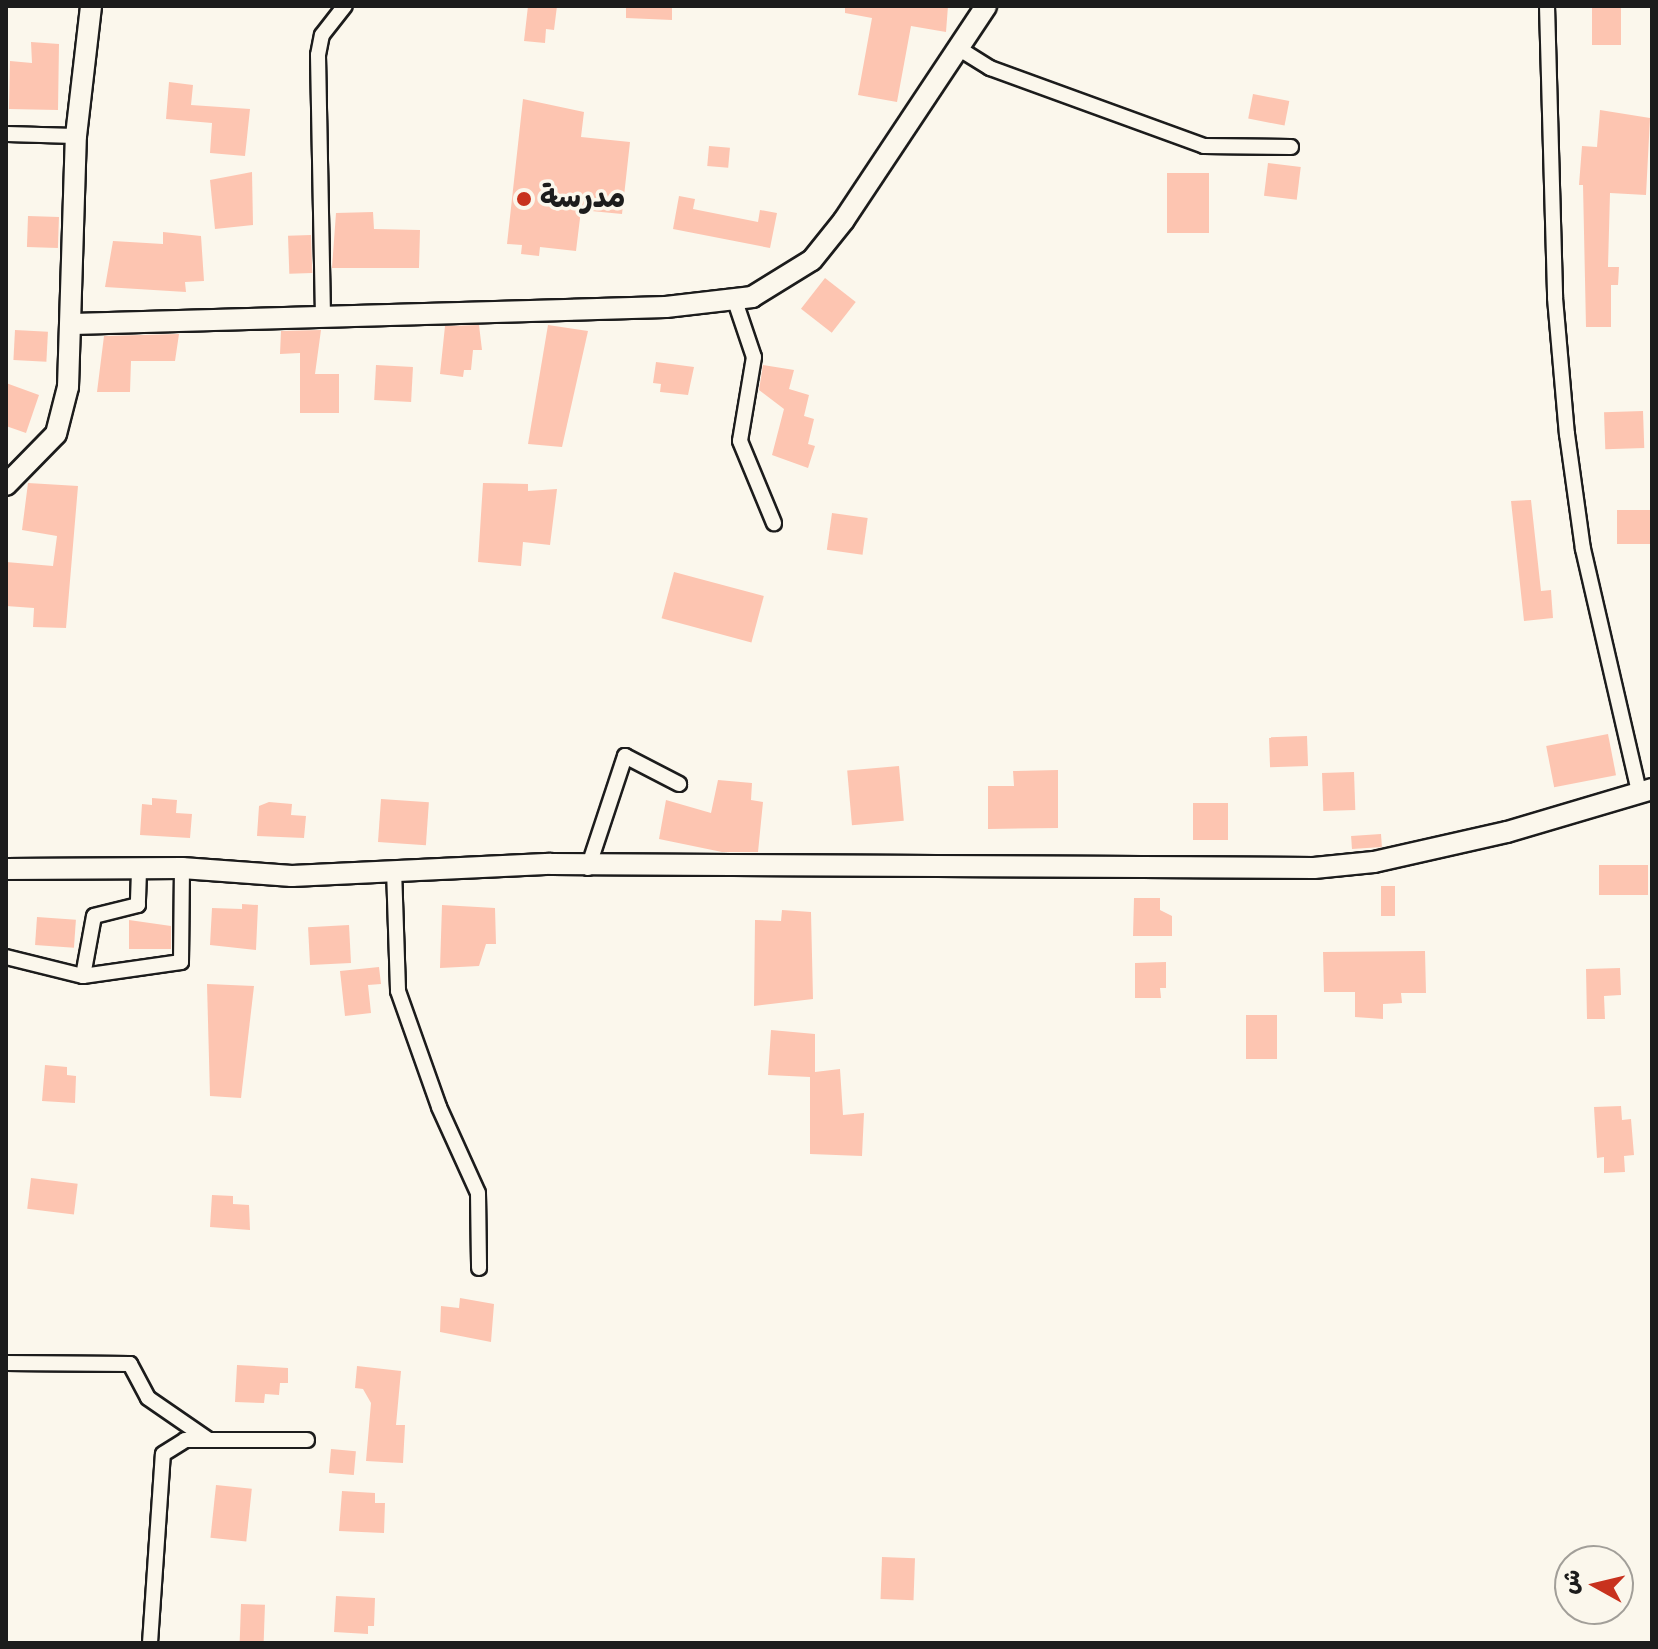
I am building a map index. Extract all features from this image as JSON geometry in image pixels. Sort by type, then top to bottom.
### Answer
[{"type":"street","points":[[6,485],[56,434],[68,387],[73,324],[76,136],[91,6]]},
{"type":"street","points":[[323,316],[318,55],[322,35],[345,6]]},
{"type":"street","points":[[73,324],[735,301],[786,280],[812,260],[986,6]]},
{"type":"street","points":[[6,869],[139,871],[182,868],[292,876],[551,864],[588,868],[953,862],[1314,868],[1374,862],[1507,832],[1645,791],[1583,549],[1567,434],[1555,298],[1547,6]]},
{"type":"street","points":[[958,48],[1012,77],[1204,146],[1291,147]]},
{"type":"street","points":[[6,134],[76,136]]},
{"type":"street","points":[[735,301],[754,357],[740,441],[774,523]]},
{"type":"street","points":[[588,868],[625,756],[679,784]]},
{"type":"street","points":[[6,957],[83,976],[181,962],[182,868]]},
{"type":"street","points":[[394,869],[398,991],[439,1107],[478,1193],[479,1268]]},
{"type":"street","points":[[83,976],[94,916],[138,905],[139,871]]},
{"type":"street","points":[[6,1363],[130,1364],[148,1398],[209,1440]]},
{"type":"street","points":[[150,1643],[163,1454],[185,1440],[307,1440]]},
{"type":"building","points":[[528,6],[557,6],[554,30],[546,29],[545,43],[524,41]]},
{"type":"building","points":[[626,6],[672,6],[672,20],[626,18]]},
{"type":"building","points":[[845,6],[948,6],[946,32],[911,26],[897,102],[858,95],[872,18],[845,13]]},
{"type":"building","points":[[1592,8],[1621,8],[1621,45],[1592,45]]},
{"type":"building","points":[[31,42],[59,44],[58,110],[9,109],[10,61],[32,63]]},
{"type":"building","points":[[169,82],[193,85],[191,105],[250,109],[245,156],[210,153],[212,123],[166,119]]},
{"type":"building","points":[[1253,94],[1289,101],[1285,126],[1248,119]]},
{"type":"building","points":[[523,99],[584,112],[581,137],[630,142],[622,214],[581,210],[576,251],[540,247],[539,256],[521,254],[522,245],[507,244]]},
{"type":"building","points":[[1600,110],[1650,118],[1646,195],[1610,193],[1608,267],[1619,267],[1618,285],[1611,285],[1611,327],[1586,327],[1583,185],[1579,185],[1582,146],[1597,147]]},
{"type":"building","points":[[709,146],[730,148],[728,168],[707,166]]},
{"type":"building","points":[[1268,163],[1301,167],[1297,200],[1264,196]]},
{"type":"building","points":[[252,172],[253,225],[215,229],[210,180]]},
{"type":"building","points":[[1167,173],[1209,173],[1209,233],[1167,233]]},
{"type":"building","points":[[679,196],[695,199],[693,209],[758,222],[760,210],[777,213],[770,248],[673,229]]},
{"type":"building","points":[[373,212],[374,229],[420,230],[419,268],[332,268],[336,213]]},
{"type":"building","points":[[28,216],[59,217],[58,248],[27,247]]},
{"type":"building","points":[[163,232],[201,236],[204,281],[185,282],[186,292],[105,287],[113,241],[163,244]]},
{"type":"building","points":[[311,235],[312,273],[289,274],[288,236]]},
{"type":"building","points":[[825,278],[856,302],[832,333],[801,309]]},
{"type":"building","points":[[479,325],[482,350],[473,350],[471,370],[464,370],[463,377],[440,374],[445,326]]},
{"type":"building","points":[[548,325],[588,331],[562,447],[528,444]]},
{"type":"building","points":[[15,330],[48,332],[46,362],[13,360]]},
{"type":"building","points":[[321,330],[315,374],[339,374],[339,413],[300,413],[300,353],[280,354],[281,331]]},
{"type":"building","points":[[179,334],[175,361],[131,361],[130,392],[97,392],[104,336]]},
{"type":"building","points":[[656,362],[694,367],[688,395],[660,392],[661,384],[653,383]]},
{"type":"building","points":[[376,365],[413,367],[411,402],[374,400]]},
{"type":"building","points":[[763,365],[794,370],[789,389],[809,395],[804,416],[814,419],[808,444],[815,446],[808,468],[772,455],[784,409],[759,390]]},
{"type":"building","points":[[6,383],[39,395],[26,433],[6,426]]},
{"type":"building","points":[[1643,411],[1644,448],[1605,449],[1604,412]]},
{"type":"building","points":[[28,483],[78,486],[66,628],[33,627],[34,608],[6,606],[6,562],[53,566],[57,536],[22,530]]},
{"type":"building","points":[[483,483],[528,484],[528,491],[557,489],[550,545],[523,542],[521,566],[478,562]]},
{"type":"building","points":[[1531,500],[1541,591],[1551,590],[1553,618],[1524,621],[1511,501]]},
{"type":"building","points":[[1617,510],[1652,510],[1652,544],[1617,544]]},
{"type":"building","points":[[832,513],[868,518],[863,555],[827,550]]},
{"type":"building","points":[[674,572],[764,596],[751,642],[662,618]]},
{"type":"building","points":[[1608,734],[1616,775],[1554,787],[1546,746]]},
{"type":"building","points":[[1307,736],[1308,766],[1270,767],[1269,737]]},
{"type":"building","points":[[899,766],[904,821],[852,825],[847,771]]},
{"type":"building","points":[[1058,770],[1058,828],[988,829],[988,786],[1014,786],[1013,771]]},
{"type":"building","points":[[1354,772],[1355,810],[1323,811],[1322,773]]},
{"type":"building","points":[[718,780],[752,783],[751,800],[763,802],[758,852],[722,852],[659,839],[666,800],[711,813]]},
{"type":"building","points":[[152,798],[177,800],[176,813],[192,814],[190,838],[140,835],[142,804],[152,805]]},
{"type":"building","points":[[381,799],[429,802],[426,845],[378,842]]},
{"type":"building","points":[[269,802],[292,804],[291,815],[306,816],[304,838],[257,836],[259,806]]},
{"type":"building","points":[[1193,803],[1228,803],[1228,840],[1193,840]]},
{"type":"building","points":[[1381,834],[1382,847],[1352,849],[1351,836]]},
{"type":"building","points":[[1599,865],[1648,865],[1648,895],[1599,895]]},
{"type":"building","points":[[1381,886],[1395,886],[1395,916],[1381,916]]},
{"type":"building","points":[[1134,898],[1160,898],[1160,910],[1172,916],[1172,936],[1133,936]]},
{"type":"building","points":[[242,904],[258,905],[256,950],[210,945],[212,908],[242,909]]},
{"type":"building","points":[[442,905],[495,908],[496,944],[486,944],[479,966],[440,968]]},
{"type":"building","points":[[782,910],[811,912],[813,999],[754,1006],[755,920],[781,921]]},
{"type":"building","points":[[37,917],[76,920],[74,948],[35,945]]},
{"type":"building","points":[[129,920],[171,926],[171,949],[129,949]]},
{"type":"building","points":[[349,925],[351,963],[310,965],[308,927]]},
{"type":"building","points":[[1425,951],[1426,993],[1401,993],[1402,1003],[1383,1004],[1383,1019],[1355,1017],[1355,992],[1324,992],[1323,952]]},
{"type":"building","points":[[1166,962],[1166,988],[1160,988],[1161,998],[1135,998],[1135,963]]},
{"type":"building","points":[[379,967],[381,984],[368,985],[371,1013],[345,1016],[340,971]]},
{"type":"building","points":[[1620,968],[1621,995],[1604,996],[1605,1019],[1587,1019],[1586,969]]},
{"type":"building","points":[[207,984],[254,986],[241,1098],[210,1096]]},
{"type":"building","points":[[1246,1015],[1277,1015],[1277,1059],[1246,1059]]},
{"type":"building","points":[[771,1030],[815,1034],[815,1072],[840,1069],[843,1115],[864,1113],[862,1156],[810,1154],[810,1077],[768,1075]]},
{"type":"building","points":[[45,1065],[67,1067],[67,1075],[76,1076],[75,1103],[42,1101]]},
{"type":"building","points":[[1621,1106],[1622,1120],[1631,1119],[1634,1155],[1624,1156],[1625,1172],[1604,1173],[1604,1157],[1597,1158],[1594,1107]]},
{"type":"building","points":[[31,1178],[78,1184],[74,1214],[27,1209]]},
{"type":"building","points":[[212,1195],[233,1196],[233,1204],[249,1205],[250,1230],[210,1227]]},
{"type":"building","points":[[460,1298],[494,1304],[491,1342],[440,1332],[441,1306],[459,1308]]},
{"type":"building","points":[[237,1365],[288,1368],[288,1383],[280,1383],[279,1395],[265,1394],[264,1403],[235,1402]]},
{"type":"building","points":[[357,1366],[401,1371],[396,1425],[405,1425],[403,1463],[366,1461],[371,1403],[363,1389],[355,1388]]},
{"type":"building","points":[[331,1449],[356,1451],[354,1475],[329,1473]]},
{"type":"building","points":[[216,1485],[252,1489],[246,1541],[210,1538]]},
{"type":"building","points":[[342,1491],[375,1493],[375,1503],[385,1503],[384,1533],[339,1531]]},
{"type":"building","points":[[882,1557],[915,1558],[914,1600],[881,1599]]},
{"type":"building","points":[[336,1596],[375,1598],[374,1626],[368,1626],[368,1634],[334,1632]]},
{"type":"building","points":[[241,1604],[265,1605],[264,1643],[240,1643]]},
{"type":"place","name":"مدرسة","points":[[524,199]]}]
